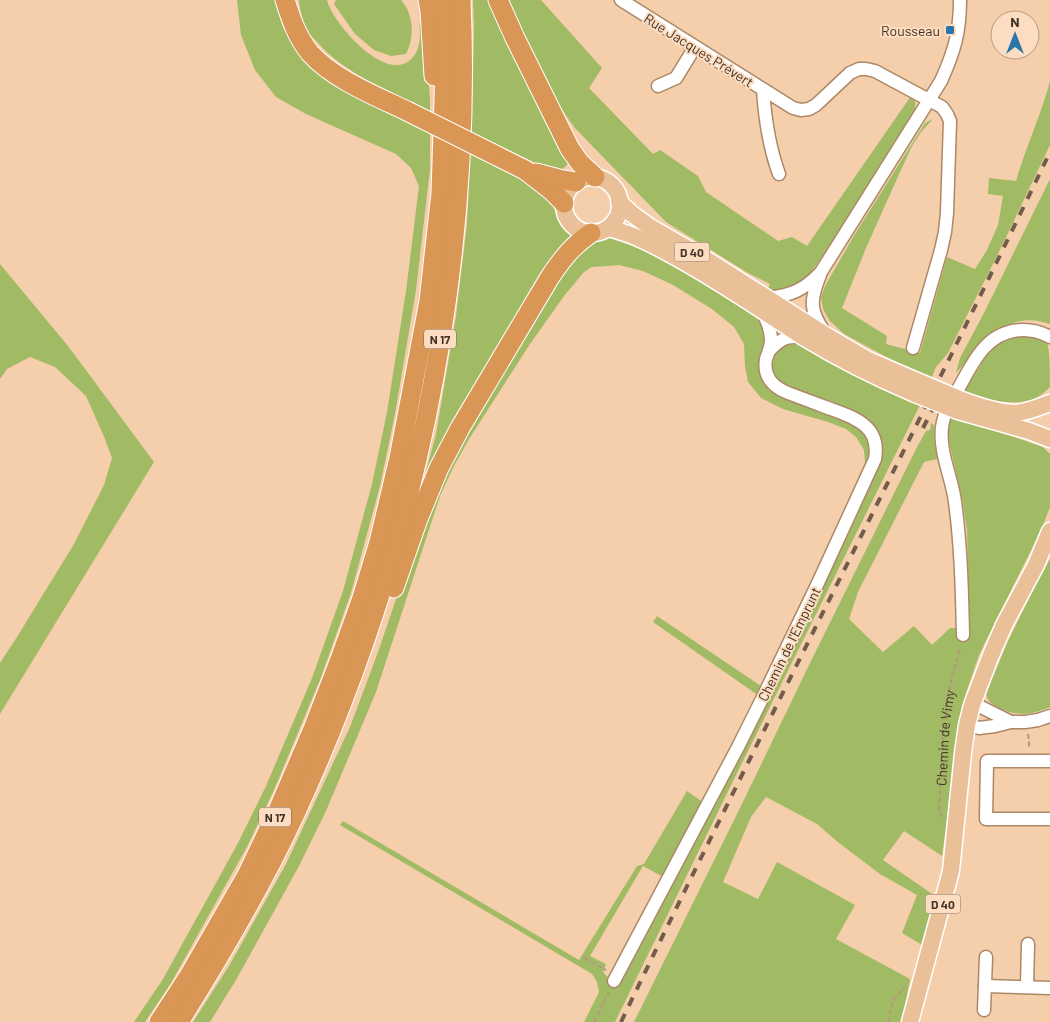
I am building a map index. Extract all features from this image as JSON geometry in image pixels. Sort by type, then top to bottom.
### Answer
[{"type":"highway","points":[[428,0],[434,89],[433,166],[441,193]]},
{"type":"highway","name":"N 17","points":[[159,1022],[190,976],[247,875],[279,808],[314,729],[362,598],[379,542],[399,458],[429,301],[441,193],[446,0]]},
{"type":"highway","name":"N 17","points":[[179,1022],[261,882],[294,816],[330,735],[355,669],[394,546],[417,463],[446,304],[458,196],[462,102],[461,0]]},
{"type":"highway","points":[[498,0],[570,149],[580,163],[595,177]]},
{"type":"highway","points":[[289,6],[295,29],[310,52],[320,63],[358,87],[525,170],[564,203]]},
{"type":"highway","points":[[525,170],[576,182]]},
{"type":"highway","points":[[355,669],[372,650],[418,520],[439,468],[460,428],[555,270],[578,242],[599,230]]},
{"type":"main road","points":[[595,177],[611,185],[617,193],[619,212],[614,221],[599,230],[582,231],[574,227],[568,220],[564,203],[568,191],[576,182],[595,177]]},
{"type":"main road","name":"D 40","points":[[619,202],[650,227],[707,260],[765,303],[804,337],[862,370],[1050,439]]},
{"type":"main road","name":"D 40","points":[[599,230],[630,234],[827,336],[918,389]]},
{"type":"main road","name":"D 40","points":[[960,405],[1015,413],[1031,410],[1050,403]]},
{"type":"main road","name":"D 40","points":[[972,705],[1001,632],[1036,565],[1050,531]]},
{"type":"main road","name":"D 40","points":[[1036,565],[1050,546]]},
{"type":"main road","name":"Chemin de Vimy","points":[[910,1022],[951,871],[962,753],[972,705]]},
{"type":"street","name":"Rue Jacques Prévert","points":[[621,0],[639,5],[695,47],[793,108],[809,109],[816,105],[850,73],[866,68],[876,71],[942,107],[950,121],[948,213],[942,250],[913,348]]},
{"type":"street","points":[[827,336],[816,320],[812,303],[815,287],[821,272],[941,81],[951,58],[958,31],[960,0]]},
{"type":"street","points":[[658,86],[676,78],[695,47]]},
{"type":"street","name":"Rue Jacques Prévert","points":[[763,90],[764,112],[772,155],[779,174]]},
{"type":"street","points":[[765,303],[796,292],[810,283],[821,272]]},
{"type":"street","name":"Chemin de l'Emprunt","points":[[616,978],[763,698],[818,583],[877,451],[870,431],[862,422],[788,393],[772,384],[766,370],[771,342],[765,303]]},
{"type":"street","points":[[963,635],[961,558],[955,500],[942,445],[944,414],[968,371],[985,347],[997,338],[1008,332],[1020,329],[1031,329],[1050,337]]},
{"type":"street","points":[[769,351],[775,344],[785,338],[792,336],[804,337]]},
{"type":"street","points":[[972,705],[981,707],[1011,722]]},
{"type":"street","points":[[967,725],[979,728],[1011,722],[1038,720],[1050,716]]},
{"type":"street","points":[[1050,761],[986,760],[986,819],[1050,819]]},
{"type":"street","points":[[1027,987],[1028,944]]},
{"type":"street","points":[[984,1010],[986,957]]},
{"type":"street","points":[[985,986],[1050,988]]},
{"type":"path","name":"Chemin de Vimy","points":[[942,818],[939,809],[944,722],[950,685],[963,635]]},
{"type":"path","points":[[1025,722],[1029,740],[1029,761]]},
{"type":"path","points":[[584,958],[616,978],[594,1022]]},
{"type":"path","points":[[888,1022],[893,1000],[910,982]]},
{"type":"green space","points":[[237,0],[276,0],[282,25],[297,52],[319,73],[403,117],[411,102],[385,90],[349,69],[327,52],[307,29],[302,17],[299,0],[327,0],[338,22],[360,46],[386,63],[398,65],[412,59],[416,53],[419,42],[420,22],[424,15],[430,100],[430,169],[416,290],[395,414],[380,486],[351,593],[320,680],[274,790],[248,845],[171,983],[145,1022],[134,1022],[163,979],[238,843],[266,786],[312,678],[343,591],[372,484],[387,412],[406,291],[419,186],[411,168],[396,154],[306,114],[276,97],[255,70],[241,35]]},
{"type":"green space","points":[[336,0],[401,0],[408,10],[411,19],[411,40],[406,54],[391,56],[374,50],[355,34],[334,4]]},
{"type":"green space","points":[[473,0],[494,0],[569,162],[563,169],[550,170],[496,144],[487,160],[527,180],[549,196],[560,223],[571,234],[572,239],[429,481],[424,479],[436,434],[456,316],[467,224],[472,121]]},
{"type":"green space","points":[[507,0],[541,0],[602,68],[589,88],[653,154],[660,150],[698,176],[706,192],[778,241],[792,237],[807,246],[911,96],[915,102],[915,109],[830,246],[808,276],[797,287],[776,293],[767,290],[770,284],[748,273],[666,222],[574,127],[556,101]]},
{"type":"green space","points":[[1050,81],[1050,145],[948,353],[936,367],[931,379],[844,334],[830,321],[823,309],[821,297],[825,286],[855,234],[925,123],[933,119],[912,146],[866,248],[842,308],[887,336],[886,344],[920,353],[947,257],[975,269],[987,250],[998,225],[1003,196],[988,194],[989,178],[1016,181]]},
{"type":"green space","points":[[1050,179],[1050,324],[1027,320],[1005,326],[982,342],[956,373],[960,358]]},
{"type":"green space","points":[[609,238],[619,238],[667,260],[756,313],[766,335],[763,378],[854,422],[870,441],[872,460],[865,463],[864,450],[856,437],[846,429],[783,409],[761,398],[748,382],[744,344],[734,327],[712,309],[673,285],[643,271],[619,265],[592,267],[584,272],[564,296],[530,344],[469,439],[454,466],[440,496],[376,692],[326,811],[299,866],[236,980],[210,1022],[193,1022],[229,966],[286,864],[350,727],[409,561],[444,472],[548,294],[586,245]]},
{"type":"green space","points":[[0,264],[68,346],[154,462],[0,714],[0,663],[74,544],[104,485],[112,458],[86,396],[55,367],[30,357],[7,369],[0,379]]},
{"type":"green space","points":[[1016,335],[1037,338],[1047,343],[1050,387],[1034,399],[1022,402],[1005,402],[964,392],[988,353],[1000,343]]},
{"type":"green space","points":[[789,340],[802,342],[848,369],[920,405],[615,1022],[584,1022],[599,992],[597,982],[592,974],[340,825],[343,821],[579,960],[637,866],[644,864],[687,791],[704,803],[665,878],[643,866],[590,956],[606,964],[603,972],[615,985],[767,699],[880,458],[881,445],[879,437],[862,416],[785,387],[773,380],[769,367],[772,358],[776,350]]},
{"type":"green space","points":[[950,416],[1043,447],[1050,454],[1050,507],[1042,528],[979,655],[966,693],[955,743],[942,856],[904,831],[883,860],[935,896],[922,945],[902,933],[917,895],[880,874],[817,824],[766,797],[751,817],[723,882],[758,899],[777,862],[855,905],[836,939],[910,979],[902,1022],[634,1022],[916,449],[926,431],[930,430],[931,423],[934,425],[937,459],[924,462],[858,592],[849,619],[883,652],[914,626],[932,645],[950,628],[956,628],[957,638],[970,637],[967,530],[962,498],[948,437]]},
{"type":"green space","points":[[857,485],[759,696],[653,622],[657,616],[761,686]]},
{"type":"green space","points":[[1050,559],[1050,707],[1036,712],[1017,714],[993,705],[988,700],[986,693],[1008,641]]},
{"type":"railway","points":[[621,1022],[1050,152]]},
{"type":"railway","points":[[923,428],[941,393]]},
{"type":"place","name":"Rousseau","points":[[950,30]]}]
